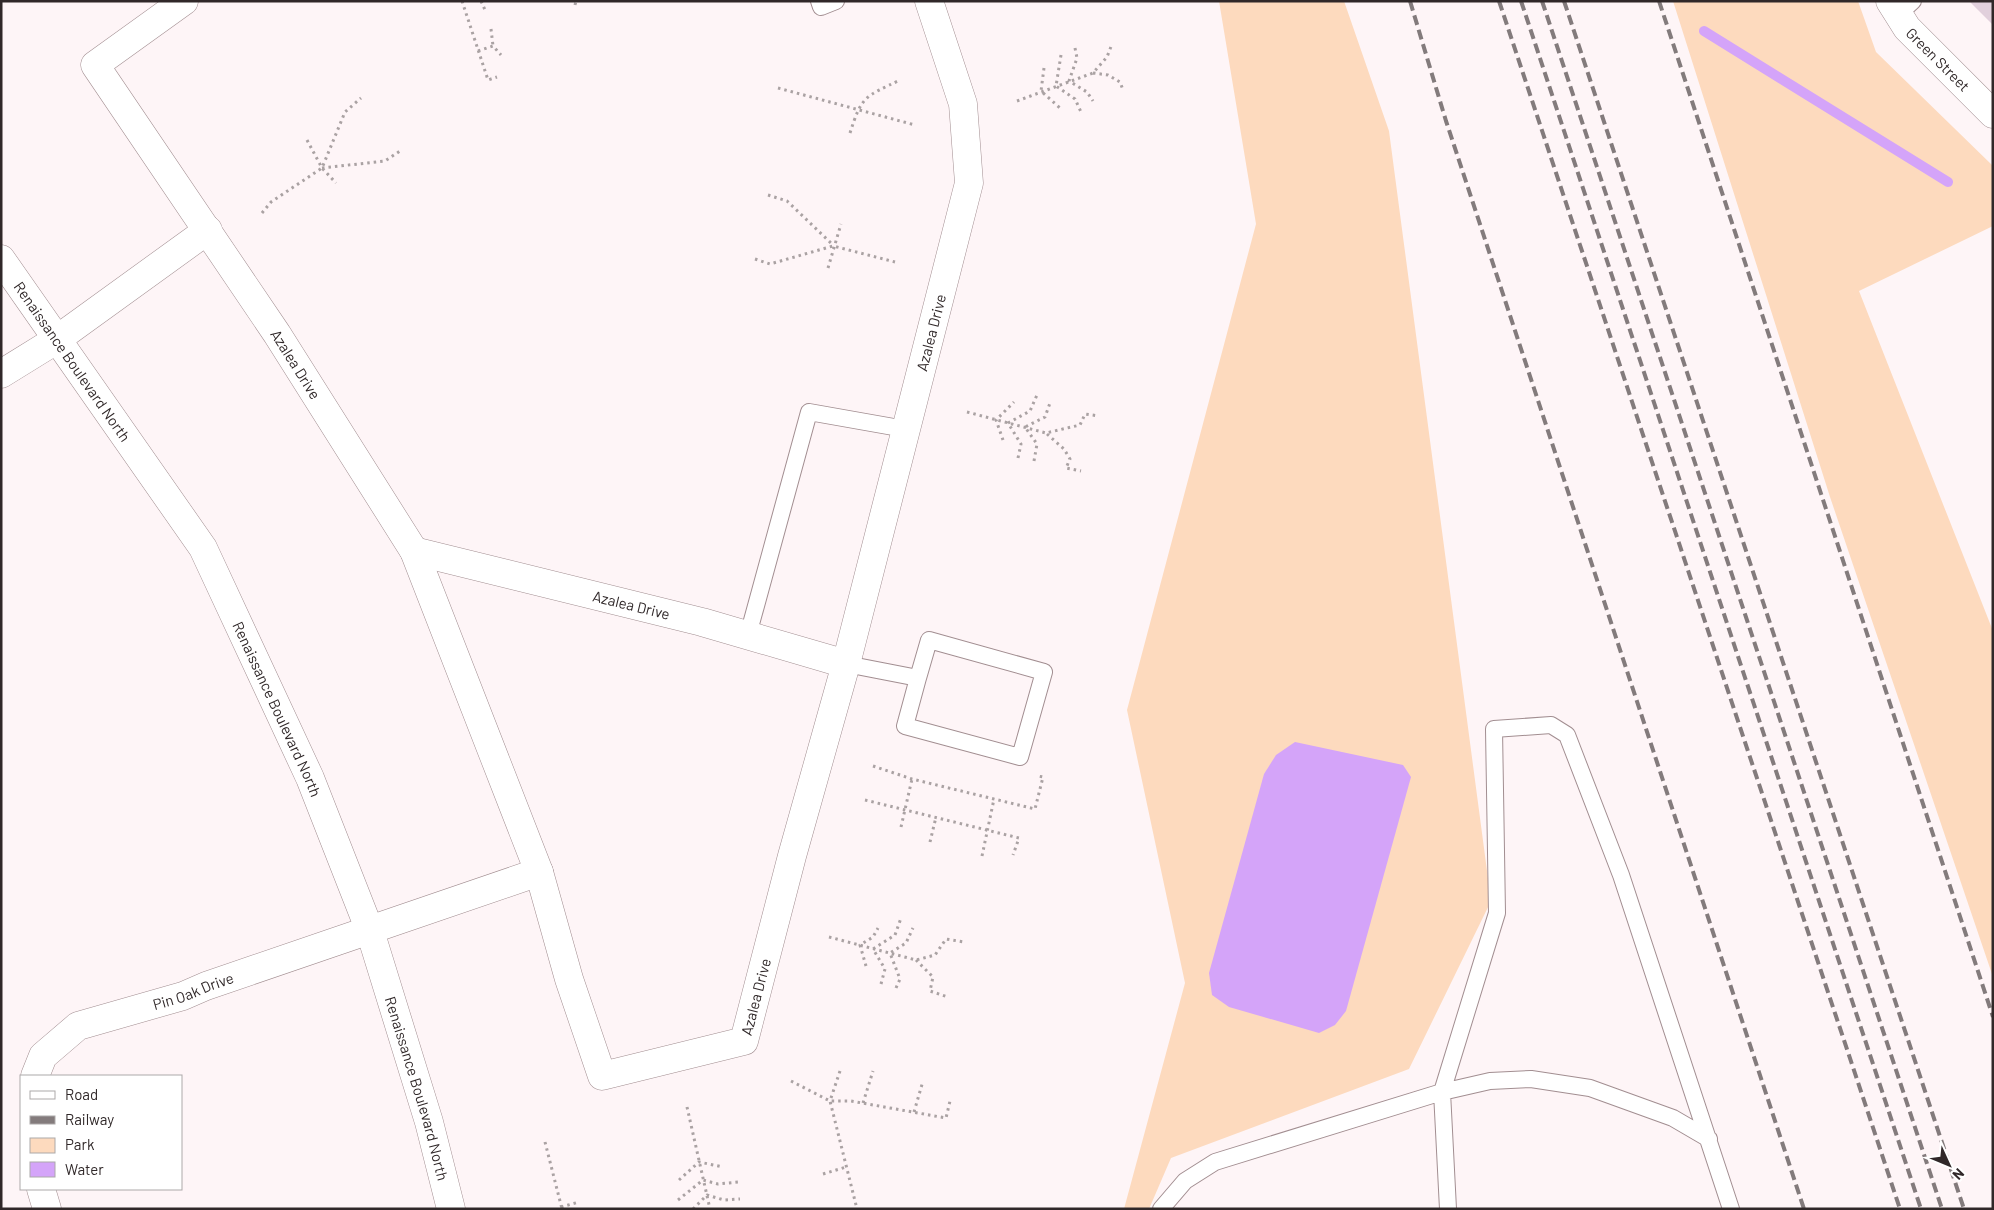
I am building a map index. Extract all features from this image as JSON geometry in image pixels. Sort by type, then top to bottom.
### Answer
[{"type":"street","name":"Azalea Drive","points":[[184,1],[95,65],[208,230],[414,551],[539,872],[569,980],[602,1076],[744,1041],[792,856],[846,664],[969,183],[963,104],[929,1]]},
{"type":"street","name":"Green Street","points":[[1900,6],[1907,28],[1991,109]]},
{"type":"street","points":[[1,374],[56,340],[208,230]]},
{"type":"street","name":"Renaissance Boulevard North","points":[[1,258],[56,340],[203,548],[310,778],[370,931],[429,1122],[451,1209]]},
{"type":"street","name":"Azalea Drive","points":[[414,551],[748,635],[846,664]]},
{"type":"street","points":[[370,931],[539,872]]},
{"type":"street","name":"Pin Oak Drive","points":[[35,1075],[43,1056],[78,1026],[183,996],[206,986],[370,931]]},
{"type":"street","points":[[42,1190],[48,1209]]},
{"type":"lane","points":[[819,1],[821,7],[836,1]]},
{"type":"lane","points":[[748,635],[809,412],[905,429]]},
{"type":"lane","points":[[929,640],[1044,672],[1020,757],[905,726],[918,678],[929,640]]},
{"type":"lane","points":[[846,664],[918,678]]},
{"type":"lane","points":[[1448,1209],[1442,1092],[1497,913],[1494,729],[1551,725],[1568,735],[1621,875],[1731,1209]]},
{"type":"lane","points":[[1161,1209],[1184,1181],[1215,1162],[1442,1092],[1490,1081],[1531,1079],[1590,1088],[1674,1118],[1708,1139]]},
{"type":"path","points":[[462,1],[488,80],[497,77]]},
{"type":"path","points":[[482,1],[485,10]]},
{"type":"path","points":[[491,29],[493,46],[501,55]]},
{"type":"path","points":[[1017,101],[1092,72],[1107,57],[1112,44]]},
{"type":"path","points":[[478,51],[493,46]]},
{"type":"path","points":[[1069,81],[1077,58],[1075,48]]},
{"type":"path","points":[[1056,86],[1061,55]]},
{"type":"path","points":[[1041,92],[1044,68]]},
{"type":"path","points":[[1092,72],[1108,75],[1120,82],[1123,90]]},
{"type":"path","points":[[850,133],[857,110],[866,97],[900,80]]},
{"type":"path","points":[[1069,81],[1087,92],[1093,101]]},
{"type":"path","points":[[1056,86],[1075,99],[1081,112]]},
{"type":"path","points":[[778,88],[914,125]]},
{"type":"path","points":[[1041,92],[1060,108]]},
{"type":"path","points":[[322,168],[345,112],[361,98]]},
{"type":"path","points":[[307,140],[322,168],[336,184]]},
{"type":"path","points":[[262,213],[271,202],[322,168],[385,161],[400,151]]},
{"type":"path","points":[[768,195],[788,201],[834,246],[895,262]]},
{"type":"path","points":[[828,268],[841,224]]},
{"type":"path","points":[[755,259],[770,264],[834,246]]},
{"type":"path","points":[[1008,423],[1030,411],[1037,395]]},
{"type":"path","points":[[996,420],[1014,402]]},
{"type":"path","points":[[1025,428],[1045,417],[1050,403]]},
{"type":"path","points":[[967,412],[1046,433],[1080,424],[1085,414],[1100,416]]},
{"type":"path","points":[[996,420],[1003,440]]},
{"type":"path","points":[[1008,423],[1020,444],[1018,458]]},
{"type":"path","points":[[1025,428],[1037,444],[1034,461]]},
{"type":"path","points":[[1046,433],[1064,449],[1070,459],[1066,468],[1081,471]]},
{"type":"path","points":[[873,766],[912,779],[1035,809],[1043,777],[1038,776]]},
{"type":"path","points":[[901,827],[912,779]]},
{"type":"path","points":[[982,856],[994,799]]},
{"type":"path","points":[[865,800],[1019,838],[1013,855]]},
{"type":"path","points":[[930,842],[936,818]]},
{"type":"path","points":[[873,948],[895,936],[901,918]]},
{"type":"path","points":[[860,945],[873,937],[878,928]]},
{"type":"path","points":[[890,953],[906,942],[913,928]]},
{"type":"path","points":[[829,937],[916,960],[935,955],[946,938],[964,942]]},
{"type":"path","points":[[860,945],[866,966]]},
{"type":"path","points":[[873,948],[885,969],[881,984]]},
{"type":"path","points":[[890,953],[900,979],[896,988]]},
{"type":"path","points":[[916,960],[933,977],[930,991],[948,997]]},
{"type":"path","points":[[840,1071],[830,1101],[857,1209]]},
{"type":"path","points":[[863,1103],[873,1071]]},
{"type":"path","points":[[914,1112],[923,1081]]},
{"type":"path","points":[[791,1082],[830,1101],[863,1103],[946,1118],[950,1100]]},
{"type":"path","points":[[687,1108],[710,1209]]},
{"type":"path","points":[[545,1142],[561,1208],[579,1202]]},
{"type":"path","points":[[699,1162],[723,1167]]},
{"type":"path","points":[[679,1180],[699,1162]]},
{"type":"path","points":[[823,1174],[846,1167]]},
{"type":"path","points":[[703,1180],[718,1184],[739,1182]]},
{"type":"path","points":[[678,1200],[703,1180]]},
{"type":"path","points":[[707,1195],[724,1200],[740,1199]]},
{"type":"path","points":[[693,1209],[707,1195]]},
{"type":"green space","points":[[1219,1],[1344,1],[1389,131],[1491,901],[1409,1069],[1171,1158],[1149,1209],[1124,1209],[1185,983],[1127,710],[1256,224]]},
{"type":"green space","points":[[1673,1],[1858,1],[1876,52],[1992,165],[1993,226],[1859,291],[1993,631],[1993,977],[1830,497]]},
{"type":"water","points":[[1295,742],[1403,765],[1411,777],[1346,1011],[1335,1025],[1319,1033],[1229,1007],[1212,995],[1209,973],[1264,774],[1276,755]]},
{"type":"building","points":[[1969,1],[1993,1],[1993,25]]},
{"type":"waterway","points":[[1704,31],[1948,182]]},
{"type":"railway","points":[[1410,1],[1446,121],[1804,1209]]},
{"type":"railway","points":[[1499,1],[1900,1209]]},
{"type":"railway","points":[[1521,1],[1921,1209]]},
{"type":"railway","points":[[1542,1],[1942,1209]]},
{"type":"railway","points":[[1564,1],[1964,1209]]},
{"type":"railway","points":[[1659,1],[1993,1017]]}]
